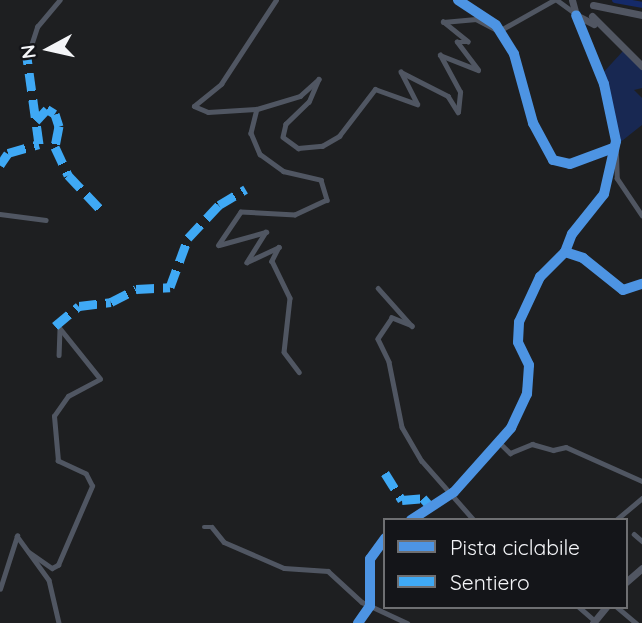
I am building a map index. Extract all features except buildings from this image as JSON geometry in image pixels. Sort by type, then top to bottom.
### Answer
[{"type":"main road","points":[[582,10],[604,8],[642,15]]},
{"type":"main road","points":[[582,10],[642,66]]},
{"type":"main road","points":[[628,580],[642,568]]},
{"type":"street","points":[[27,58],[37,27],[60,0]]},
{"type":"street","points":[[458,0],[499,31],[514,54],[534,123],[553,160],[570,164],[614,144]]},
{"type":"street","points":[[499,31],[556,0],[582,10]]},
{"type":"street","points":[[273,1],[243,44],[221,84],[194,106],[208,112],[257,109],[300,96],[319,79],[309,102],[286,124],[283,137],[298,148],[322,146],[340,136],[375,89],[417,104],[401,72],[448,96],[458,112],[460,92],[440,55],[478,68],[457,42],[468,42],[443,22],[476,19],[499,31]]},
{"type":"street","points":[[582,10],[584,29],[614,144],[619,182],[642,215]]},
{"type":"street","points":[[582,10],[584,29]]},
{"type":"street","points":[[257,109],[251,133],[260,154],[283,171],[321,180],[327,200],[295,215],[241,212],[219,245],[266,232],[247,262],[279,247],[272,261],[290,298],[284,352],[299,373]]},
{"type":"street","points":[[454,492],[499,442],[527,394],[529,365],[518,342],[519,322],[540,277],[565,252],[572,234],[604,194],[614,144]]},
{"type":"street","points":[[0,214],[46,220]]},
{"type":"street","points":[[565,252],[583,258],[624,290],[642,284]]},
{"type":"street","points":[[377,288],[412,326],[392,318],[378,339],[389,362],[398,418],[422,461],[454,492],[473,518]]},
{"type":"street","points":[[29,552],[52,568],[58,565],[92,486],[86,474],[58,461],[54,416],[68,396],[100,379],[60,329],[59,355]]},
{"type":"street","points":[[499,442],[510,453],[531,444],[553,450],[566,447],[642,481]]},
{"type":"street","points":[[619,518],[642,498]]},
{"type":"street","points":[[204,527],[212,527],[224,542],[284,568],[328,571],[370,606],[407,623]]},
{"type":"street","points":[[634,534],[642,541]]},
{"type":"street","points":[[0,589],[9,572],[13,537],[20,538],[48,580],[59,623]]},
{"type":"street","points":[[358,623],[370,606],[369,588]]},
{"type":"street","points":[[581,609],[594,622]]},
{"type":"street","points":[[619,609],[636,623]]},
{"type":"shaded area","points":[[623,51],[642,67],[642,88],[634,90],[642,98],[642,125],[618,144],[601,75]]},
{"type":"waterway","points":[[615,0],[642,5]]},
{"type":"marked path","points":[[0,165],[8,153],[39,144],[27,58]]},
{"type":"marked path","points":[[36,121],[47,109],[55,114],[59,126],[55,147],[68,175],[101,210]]},
{"type":"marked path","points":[[55,326],[79,306],[111,302],[136,289],[170,287],[188,238],[219,205],[246,189]]},
{"type":"marked path","points":[[385,473],[402,500],[423,498],[430,506]]},
{"type":"cycle path","points":[[458,0],[496,25],[514,54],[533,123],[553,160],[570,164],[613,148]]},
{"type":"cycle path","points":[[565,252],[572,234],[604,194],[616,141],[604,84],[576,15]]},
{"type":"cycle path","points":[[565,252],[583,258],[623,290],[642,284]]},
{"type":"cycle path","points":[[414,518],[454,492],[511,428],[527,394],[529,365],[518,342],[519,322],[540,277],[565,252]]},
{"type":"cycle path","points":[[358,623],[370,606],[370,559],[383,541]]}]
